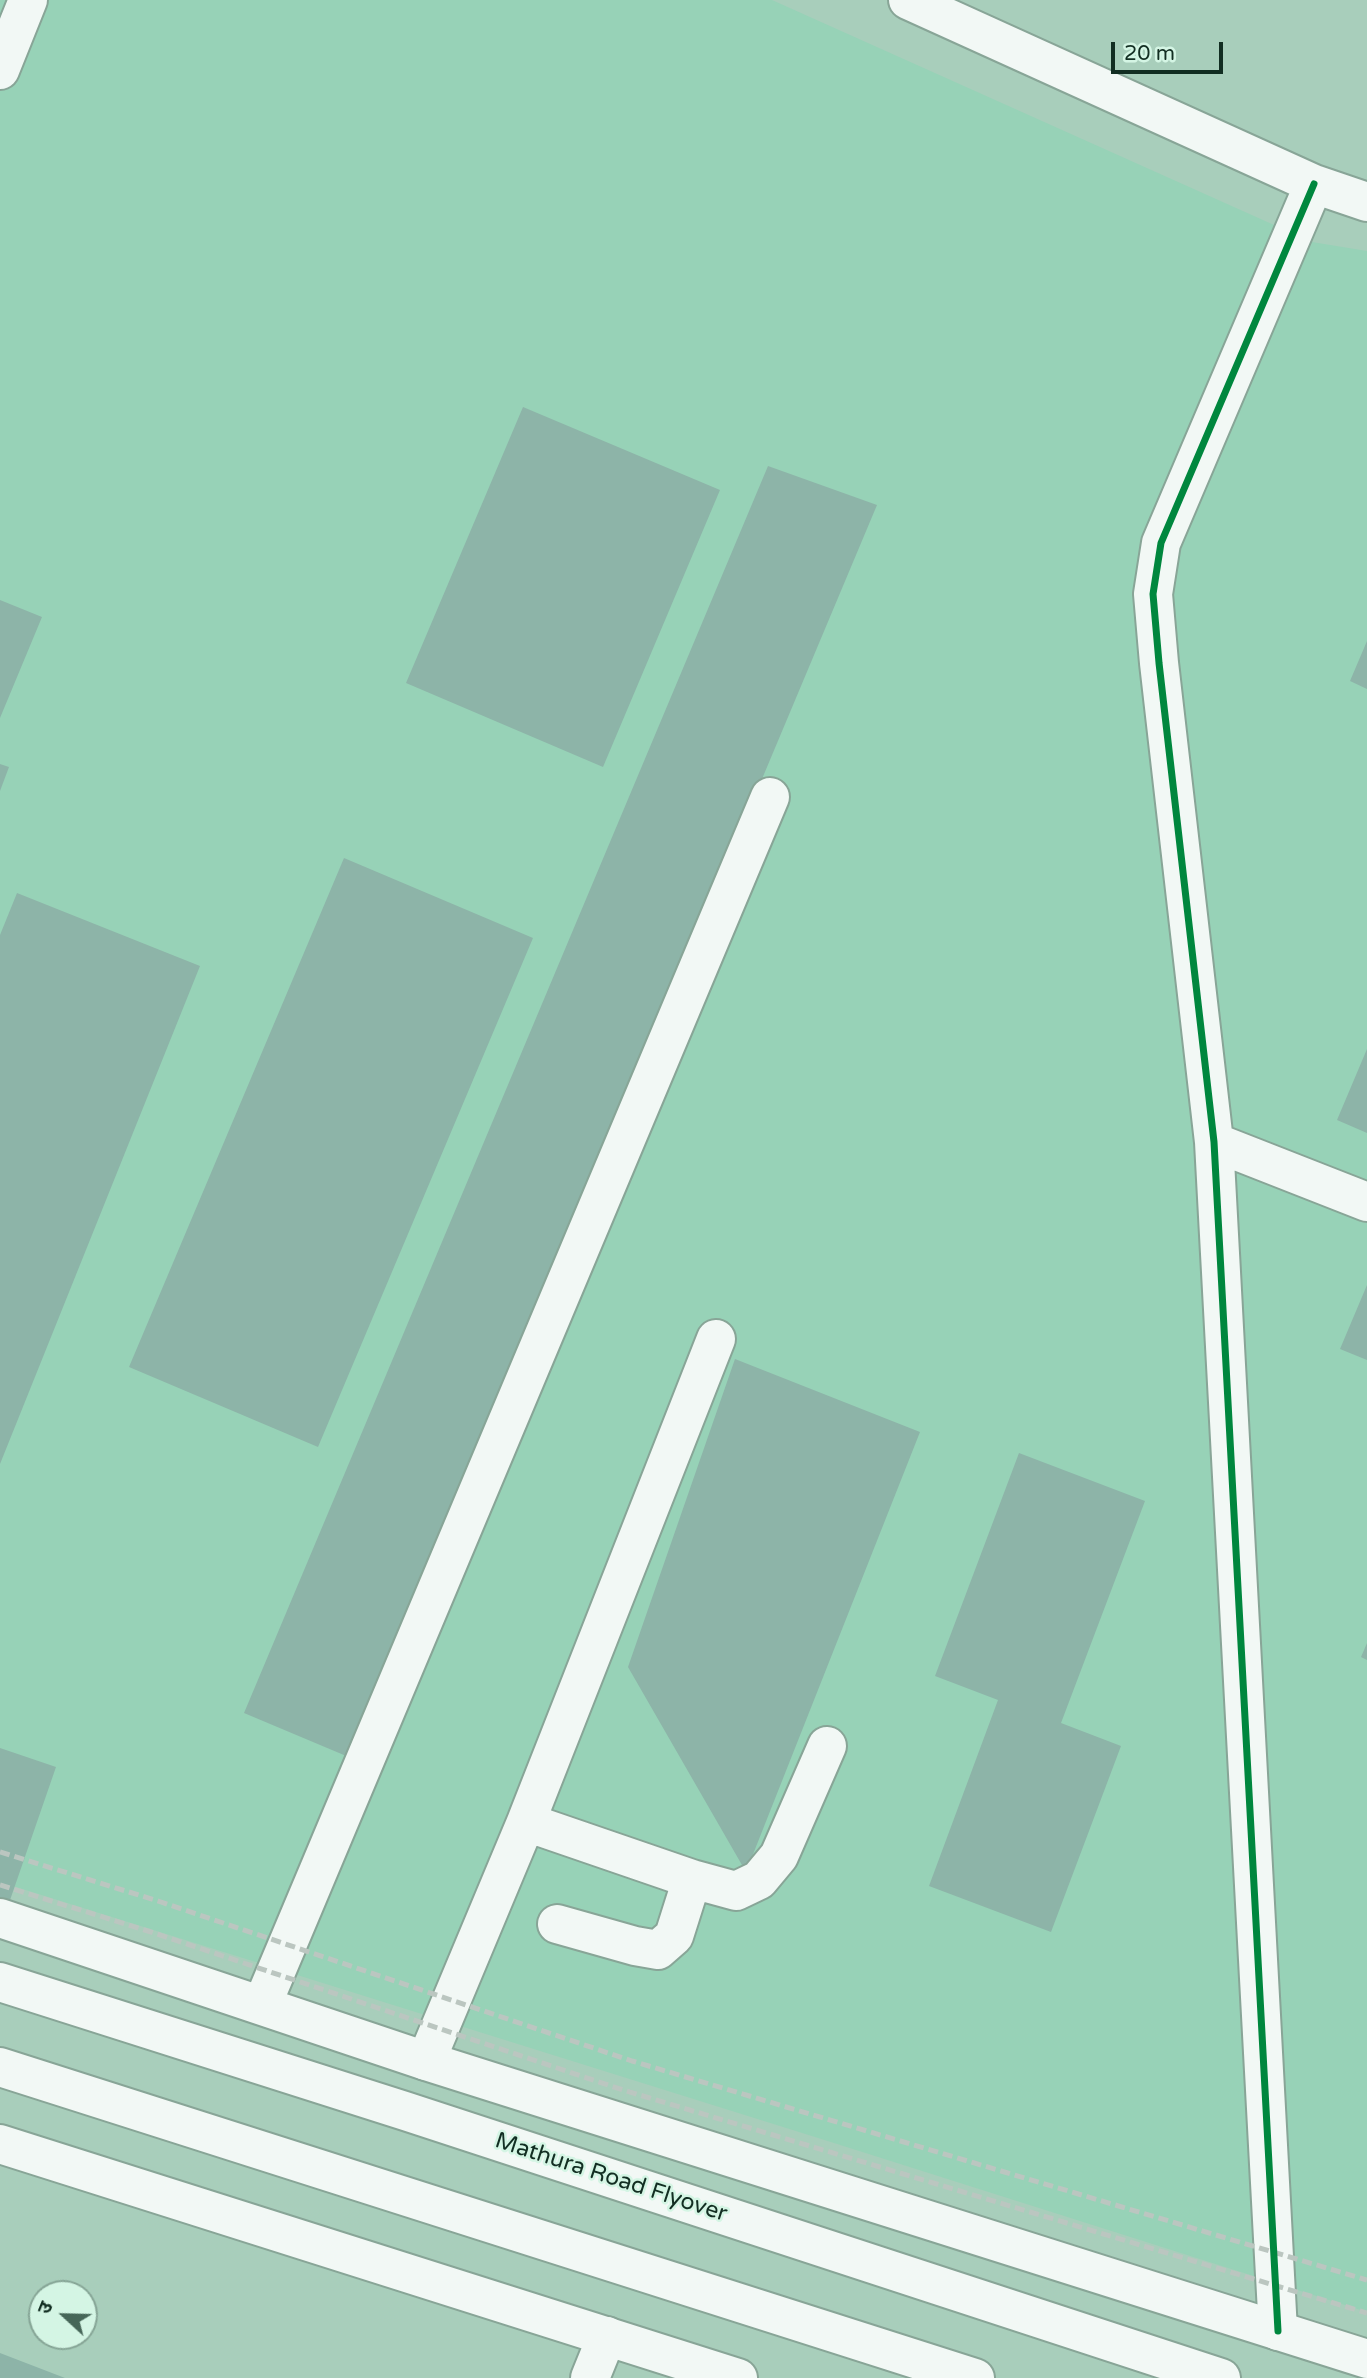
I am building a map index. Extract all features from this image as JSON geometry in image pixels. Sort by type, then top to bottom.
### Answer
[{"type":"main road","points":[[0,70],[28,0]]},
{"type":"main road","points":[[908,0],[1314,184],[1367,202]]},
{"type":"main road","points":[[1278,2330],[1214,1142],[1153,594],[1161,542],[1314,184]]},
{"type":"main road","points":[[262,2005],[770,797]]},
{"type":"main road","points":[[1214,1142],[1367,1202]]},
{"type":"main road","points":[[426,2061],[526,1822],[716,1339]]},
{"type":"main road","points":[[526,1822],[692,1879],[736,1891],[759,1880],[779,1856],[827,1746]]},
{"type":"main road","points":[[557,1924],[658,1950],[674,1936],[692,1879]]},
{"type":"main road","points":[[0,1918],[426,2061],[1367,2359]]},
{"type":"main road","name":"Mathura Road Flyover","points":[[3,1983],[405,2111],[1221,2378]]},
{"type":"main road","points":[[0,2067],[975,2378]]},
{"type":"main road","points":[[0,2144],[738,2378]]},
{"type":"main road","points":[[590,2378],[607,2336]]},
{"type":"shaded area","points":[[0,0],[772,0],[1312,242],[1367,251],[1367,2312],[0,1882]]},
{"type":"building","points":[[523,407],[720,490],[603,767],[406,683]]},
{"type":"building","points":[[768,466],[877,505],[351,1758],[244,1713]]},
{"type":"building","points":[[0,600],[42,617],[0,718]]},
{"type":"building","points":[[1367,641],[1367,689],[1350,681]]},
{"type":"building","points":[[0,764],[9,767],[0,791]]},
{"type":"building","points":[[344,858],[533,938],[318,1447],[129,1367]]},
{"type":"building","points":[[17,893],[200,966],[0,1464],[0,935]]},
{"type":"building","points":[[1367,1049],[1367,1133],[1337,1120]]},
{"type":"building","points":[[1367,1285],[1367,1360],[1340,1349]]},
{"type":"building","points":[[735,1359],[920,1432],[746,1872],[628,1667]]},
{"type":"building","points":[[1019,1453],[1145,1501],[1061,1723],[1121,1746],[1051,1932],[929,1886],[998,1700],[935,1676]]},
{"type":"building","points":[[1367,1643],[1367,1660],[1361,1657]]},
{"type":"building","points":[[0,1748],[56,1767],[0,1929]]},
{"type":"building","points":[[0,2353],[65,2378],[0,2378]]},
{"type":"railway","points":[[0,1852],[158,1901],[632,2061],[1367,2280]]},
{"type":"railway","points":[[0,1885],[148,1931],[623,2090],[1367,2313]]},
{"type":"cycle path","points":[[1278,2331],[1214,1142],[1153,594],[1161,543],[1314,184]]}]
